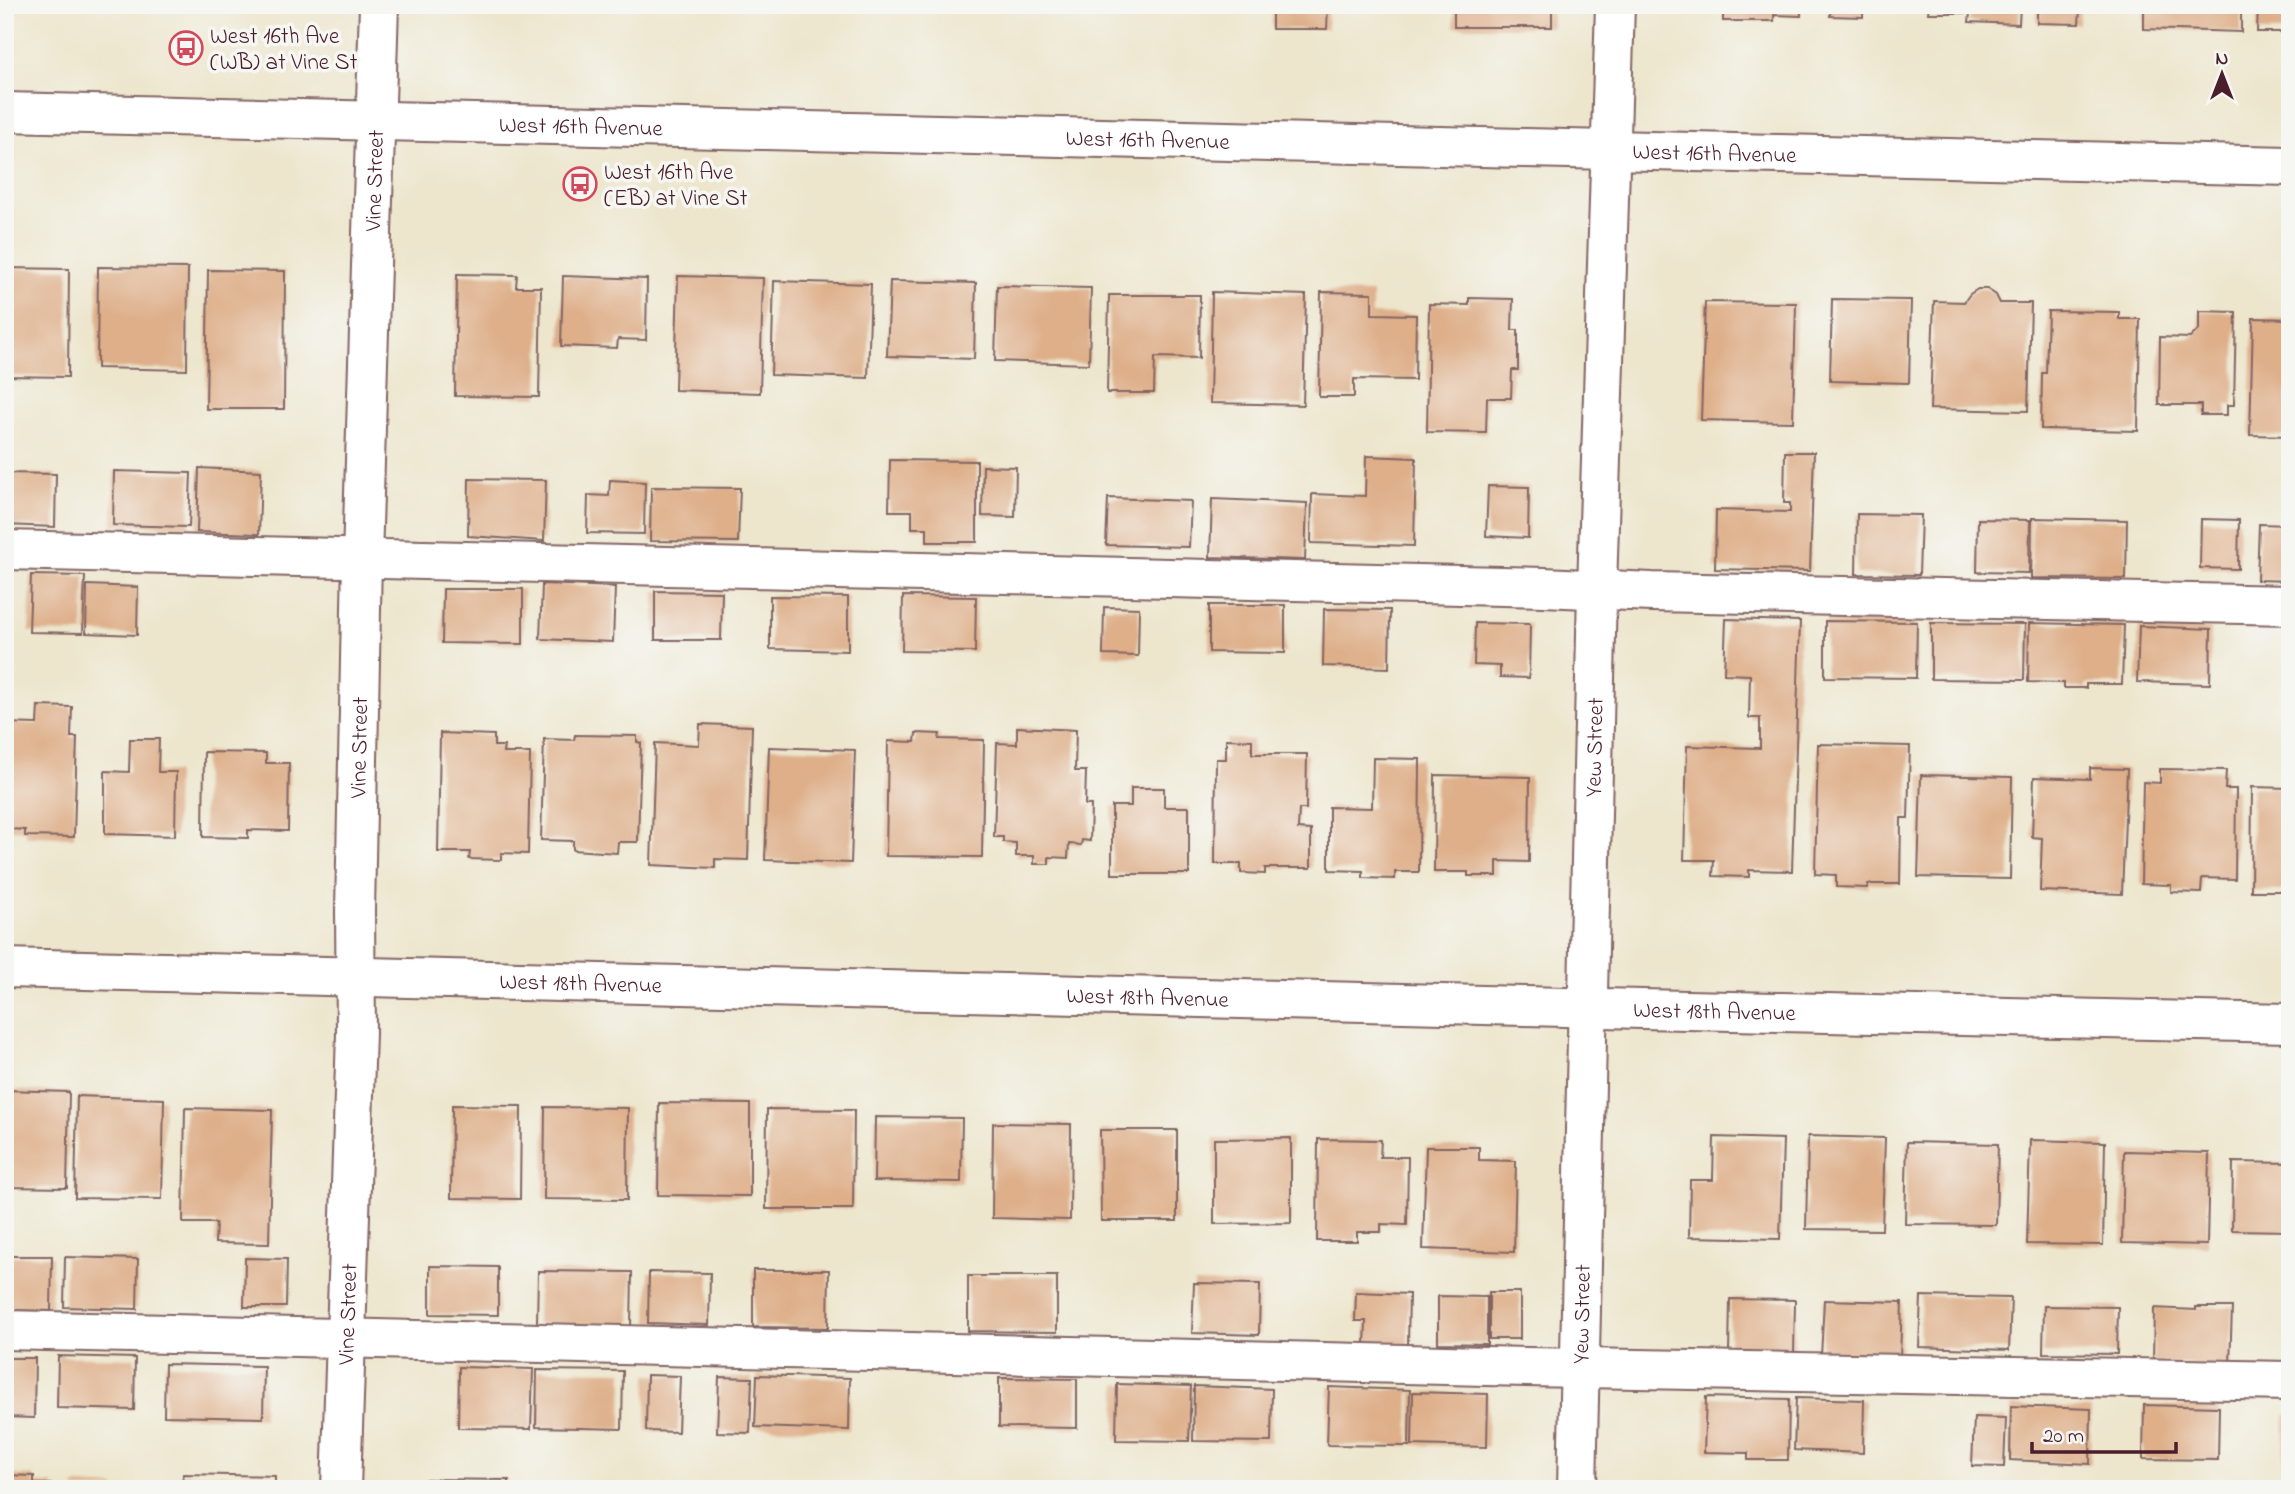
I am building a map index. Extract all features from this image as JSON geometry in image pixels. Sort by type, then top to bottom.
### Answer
[{"type":"street","name":"Vine Street","points":[[341,1489],[356,1032],[362,559],[379,5]]},
{"type":"street","name":"Yew Street","points":[[1577,1489],[1597,589],[1615,5]]},
{"type":"street","name":"West 16th Avenue","points":[[5,112],[2290,166]]},
{"type":"street","points":[[5,550],[2290,605]]},
{"type":"street","name":"West 18th Avenue","points":[[5,968],[2290,1023]]},
{"type":"street","points":[[5,1330],[1579,1368],[2290,1381]]},
{"type":"path","points":[[579,184],[580,197]]},
{"type":"building","points":[[1272,5],[1328,5],[1327,29],[1272,29]]},
{"type":"building","points":[[1454,5],[1552,5],[1552,27],[1454,27]]},
{"type":"building","points":[[1723,5],[1801,5],[1801,16],[1774,15],[1774,21],[1723,21]]},
{"type":"building","points":[[1831,5],[1863,5],[1863,17],[1830,16]]},
{"type":"building","points":[[1929,5],[2020,5],[2019,24],[1969,22],[1970,13],[1928,13]]},
{"type":"building","points":[[2037,5],[2129,5],[2129,9],[2080,9],[2079,24],[2037,23]]},
{"type":"building","points":[[2144,5],[2241,5],[2241,32],[2144,29]]},
{"type":"building","points":[[2258,5],[2290,5],[2290,32],[2257,32]]},
{"type":"building","points":[[98,267],[188,268],[187,370],[97,368]]},
{"type":"building","points":[[5,268],[69,269],[68,377],[5,376]]},
{"type":"building","points":[[208,270],[285,271],[284,409],[206,409]]},
{"type":"building","points":[[457,274],[517,275],[516,287],[541,287],[539,397],[455,396]]},
{"type":"building","points":[[563,276],[647,279],[646,340],[618,339],[617,348],[561,346]]},
{"type":"building","points":[[678,276],[763,278],[760,393],[675,390]]},
{"type":"building","points":[[774,281],[871,284],[868,378],[771,375]]},
{"type":"building","points":[[890,281],[976,283],[974,359],[887,356]]},
{"type":"building","points":[[997,286],[1091,288],[1089,364],[995,361]]},
{"type":"building","points":[[1978,289],[1987,289],[1996,295],[2000,303],[2031,303],[2028,411],[1930,409],[1934,301],[1964,302]]},
{"type":"building","points":[[1212,292],[1306,295],[1303,405],[1210,403]]},
{"type":"building","points":[[1321,292],[1372,293],[1372,314],[1416,315],[1415,380],[1354,379],[1354,397],[1319,397]]},
{"type":"building","points":[[1109,295],[1200,295],[1199,358],[1155,357],[1154,393],[1107,393]]},
{"type":"building","points":[[1469,298],[1513,299],[1512,330],[1518,330],[1518,370],[1512,370],[1511,398],[1487,398],[1486,433],[1427,432],[1429,304],[1469,305]]},
{"type":"building","points":[[1832,299],[1911,300],[1909,383],[1830,381]]},
{"type":"building","points":[[1705,302],[1796,303],[1793,422],[1701,420]]},
{"type":"building","points":[[2048,311],[2119,312],[2119,319],[2140,319],[2138,431],[2041,429],[2042,373],[2046,373]]},
{"type":"building","points":[[2199,311],[2236,312],[2234,405],[2227,405],[2227,415],[2201,415],[2201,405],[2159,405],[2160,337],[2190,338],[2199,329]]},
{"type":"building","points":[[2253,318],[2290,319],[2290,436],[2250,435]]},
{"type":"building","points":[[1785,452],[1814,452],[1810,571],[1715,569],[1716,510],[1790,512],[1790,503],[1784,503]]},
{"type":"building","points":[[1366,456],[1416,458],[1414,546],[1311,543],[1312,494],[1365,496]]},
{"type":"building","points":[[890,460],[977,461],[977,542],[927,542],[927,528],[912,528],[912,511],[889,511]]},
{"type":"building","points":[[983,466],[1016,467],[1015,517],[982,516]]},
{"type":"building","points":[[199,468],[261,471],[259,534],[197,532]]},
{"type":"building","points":[[114,471],[191,473],[189,527],[113,525]]},
{"type":"building","points":[[5,473],[56,474],[55,527],[5,525]]},
{"type":"building","points":[[469,479],[546,480],[544,541],[468,536]]},
{"type":"building","points":[[610,480],[645,482],[644,534],[587,533],[588,495],[609,496]]},
{"type":"building","points":[[1488,486],[1529,487],[1528,538],[1486,536]]},
{"type":"building","points":[[651,487],[740,488],[738,542],[650,541]]},
{"type":"building","points":[[1108,498],[1191,501],[1189,547],[1106,545]]},
{"type":"building","points":[[1212,499],[1307,503],[1305,560],[1210,557]]},
{"type":"building","points":[[1857,514],[1921,515],[1919,575],[1856,574]]},
{"type":"building","points":[[2032,518],[2127,520],[2126,579],[2031,578]]},
{"type":"building","points":[[1978,519],[2030,520],[2029,573],[1977,572]]},
{"type":"building","points":[[2201,519],[2239,520],[2238,569],[2200,568]]},
{"type":"building","points":[[2259,524],[2290,525],[2290,581],[2257,580]]},
{"type":"building","points":[[31,575],[85,576],[83,633],[29,632]]},
{"type":"building","points":[[542,584],[615,587],[613,642],[540,639]]},
{"type":"building","points":[[87,585],[138,587],[137,635],[86,633]]},
{"type":"building","points":[[443,589],[523,589],[523,644],[442,643]]},
{"type":"building","points":[[655,591],[722,592],[721,640],[655,640]]},
{"type":"building","points":[[770,596],[848,597],[848,651],[770,649]]},
{"type":"building","points":[[903,596],[976,597],[975,652],[902,651]]},
{"type":"building","points":[[1209,605],[1285,605],[1285,653],[1209,652]]},
{"type":"building","points":[[1104,607],[1139,608],[1138,656],[1103,655]]},
{"type":"building","points":[[1324,609],[1390,610],[1389,668],[1323,666]]},
{"type":"building","points":[[1726,619],[1800,621],[1792,871],[1749,870],[1749,877],[1713,876],[1714,860],[1684,860],[1687,746],[1760,748],[1760,718],[1749,718],[1750,675],[1724,674]]},
{"type":"building","points":[[1825,621],[1917,622],[1916,678],[1825,677]]},
{"type":"building","points":[[1475,623],[1530,624],[1529,678],[1500,677],[1500,666],[1474,665]]},
{"type":"building","points":[[1931,623],[2025,624],[2024,680],[1931,679]]},
{"type":"building","points":[[2029,623],[2124,625],[2122,684],[2086,684],[2086,688],[2064,688],[2064,683],[2028,682]]},
{"type":"building","points":[[2139,626],[2211,629],[2210,684],[2137,682]]},
{"type":"building","points":[[38,706],[72,707],[71,737],[77,737],[74,837],[25,836],[25,830],[9,829],[8,835],[5,835],[5,723],[37,724]]},
{"type":"building","points":[[700,724],[752,726],[748,860],[715,859],[715,868],[651,865],[655,743],[699,745]]},
{"type":"building","points":[[1017,727],[1076,730],[1075,771],[1086,771],[1085,805],[1091,805],[1090,841],[1082,840],[1081,845],[1069,844],[1068,858],[1049,857],[1049,864],[1034,864],[1034,856],[1016,856],[1016,843],[1003,842],[1003,837],[994,837],[997,743],[1017,744]]},
{"type":"building","points":[[440,733],[494,735],[494,746],[504,746],[503,753],[530,753],[528,854],[501,853],[501,860],[469,859],[470,852],[438,852]]},
{"type":"building","points":[[916,733],[940,734],[939,739],[984,740],[982,857],[886,856],[888,741],[915,742]]},
{"type":"building","points":[[575,735],[637,736],[637,742],[641,743],[638,842],[618,842],[617,853],[573,850],[573,841],[541,840],[544,739],[574,740]]},
{"type":"building","points":[[130,739],[159,739],[158,772],[176,772],[175,836],[105,834],[105,771],[129,772]]},
{"type":"building","points":[[1226,739],[1252,740],[1252,754],[1307,754],[1306,809],[1299,809],[1298,829],[1311,830],[1311,868],[1265,868],[1265,874],[1241,873],[1241,864],[1215,864],[1216,759],[1226,759]]},
{"type":"building","points":[[1818,744],[1910,746],[1908,818],[1901,818],[1900,884],[1868,884],[1868,888],[1836,887],[1836,875],[1815,874]]},
{"type":"building","points":[[769,747],[855,750],[851,863],[765,860]]},
{"type":"building","points":[[204,752],[266,753],[266,763],[289,763],[288,831],[248,830],[248,838],[203,837]]},
{"type":"building","points":[[1373,758],[1420,759],[1419,872],[1395,872],[1395,879],[1363,878],[1363,871],[1329,870],[1329,807],[1372,808]]},
{"type":"building","points":[[2090,768],[2127,769],[2122,894],[2040,891],[2042,838],[2032,837],[2034,777],[2090,779]]},
{"type":"building","points":[[2160,769],[2226,770],[2225,789],[2236,789],[2235,879],[2202,878],[2201,893],[2171,892],[2171,885],[2141,884],[2143,782],[2160,783]]},
{"type":"building","points":[[1435,775],[1530,777],[1529,862],[1497,861],[1497,876],[1468,876],[1468,872],[1434,872]]},
{"type":"building","points":[[1921,775],[2012,777],[2010,879],[1918,877]]},
{"type":"building","points":[[2252,787],[2290,788],[2290,891],[2251,891]]},
{"type":"building","points":[[1131,788],[1164,788],[1164,807],[1189,807],[1189,874],[1112,874],[1112,806],[1131,806]]},
{"type":"building","points":[[5,1090],[69,1092],[67,1188],[5,1187]]},
{"type":"building","points":[[77,1096],[164,1099],[162,1199],[75,1198]]},
{"type":"building","points":[[659,1103],[750,1104],[750,1196],[658,1195]]},
{"type":"building","points":[[452,1105],[521,1106],[520,1199],[451,1198]]},
{"type":"building","points":[[545,1107],[628,1108],[627,1200],[544,1199]]},
{"type":"building","points":[[185,1108],[272,1110],[269,1244],[215,1243],[216,1223],[183,1223]]},
{"type":"building","points":[[767,1109],[854,1110],[853,1209],[766,1209]]},
{"type":"building","points":[[875,1117],[962,1118],[961,1182],[874,1181]]},
{"type":"building","points":[[993,1123],[1071,1124],[1070,1220],[992,1218]]},
{"type":"building","points":[[1100,1130],[1177,1130],[1177,1221],[1101,1221]]},
{"type":"building","points":[[1808,1136],[1885,1138],[1882,1230],[1806,1229]]},
{"type":"building","points":[[1714,1137],[1783,1139],[1780,1239],[1689,1237],[1690,1180],[1713,1180]]},
{"type":"building","points":[[1291,1138],[1291,1223],[1214,1224],[1214,1139]]},
{"type":"building","points":[[1318,1139],[1381,1140],[1380,1157],[1408,1157],[1407,1225],[1381,1224],[1381,1232],[1357,1232],[1357,1241],[1317,1241]]},
{"type":"building","points":[[2030,1140],[2105,1142],[2103,1245],[2027,1244]]},
{"type":"building","points":[[1907,1142],[1998,1144],[1996,1225],[1905,1224]]},
{"type":"building","points":[[1426,1147],[1479,1147],[1479,1160],[1516,1161],[1514,1252],[1423,1249]]},
{"type":"building","points":[[2124,1151],[2209,1153],[2207,1245],[2122,1243]]},
{"type":"building","points":[[2233,1162],[2290,1163],[2290,1231],[2232,1230]]},
{"type":"building","points":[[5,1256],[52,1256],[51,1311],[5,1310]]},
{"type":"building","points":[[65,1257],[138,1259],[137,1309],[64,1307]]},
{"type":"building","points":[[245,1258],[287,1259],[286,1307],[244,1307]]},
{"type":"building","points":[[430,1266],[498,1267],[498,1315],[430,1314]]},
{"type":"building","points":[[753,1270],[829,1270],[828,1328],[753,1327]]},
{"type":"building","points":[[538,1271],[632,1272],[631,1327],[537,1324]]},
{"type":"building","points":[[649,1272],[710,1273],[709,1325],[648,1323]]},
{"type":"building","points":[[968,1276],[1057,1276],[1057,1332],[968,1331]]},
{"type":"building","points":[[1194,1283],[1260,1284],[1259,1335],[1192,1333]]},
{"type":"building","points":[[1356,1292],[1409,1294],[1408,1346],[1365,1345],[1366,1321],[1355,1321]]},
{"type":"building","points":[[1489,1292],[1520,1292],[1520,1339],[1489,1339]]},
{"type":"building","points":[[1438,1296],[1487,1297],[1487,1344],[1438,1343]]},
{"type":"building","points":[[1921,1296],[2011,1298],[2009,1350],[1919,1347]]},
{"type":"building","points":[[1730,1299],[1795,1300],[1794,1355],[1729,1354]]},
{"type":"building","points":[[1824,1300],[1902,1302],[1900,1358],[1821,1357]]},
{"type":"building","points":[[2044,1306],[2118,1307],[2117,1354],[2043,1353]]},
{"type":"building","points":[[2196,1307],[2232,1307],[2230,1366],[2153,1363],[2154,1308],[2196,1310]]},
{"type":"building","points":[[58,1356],[135,1358],[134,1410],[57,1408]]},
{"type":"building","points":[[5,1358],[35,1358],[34,1418],[5,1417]]},
{"type":"building","points":[[165,1364],[264,1366],[263,1418],[164,1416]]},
{"type":"building","points":[[459,1367],[533,1369],[531,1429],[458,1428]]},
{"type":"building","points":[[537,1370],[623,1371],[622,1429],[536,1427]]},
{"type":"building","points":[[647,1375],[680,1376],[678,1432],[646,1431]]},
{"type":"building","points":[[757,1375],[850,1378],[849,1430],[755,1427]]},
{"type":"building","points":[[719,1377],[752,1378],[750,1433],[717,1432]]},
{"type":"building","points":[[999,1378],[1077,1379],[1077,1428],[999,1427]]},
{"type":"building","points":[[1117,1384],[1191,1386],[1189,1441],[1116,1440]]},
{"type":"building","points":[[1194,1386],[1272,1389],[1271,1442],[1193,1441]]},
{"type":"building","points":[[1329,1387],[1410,1390],[1409,1446],[1327,1445]]},
{"type":"building","points":[[1413,1392],[1488,1394],[1487,1447],[1412,1445]]},
{"type":"building","points":[[1706,1397],[1789,1399],[1788,1460],[1748,1460],[1748,1453],[1704,1452]]},
{"type":"building","points":[[1796,1398],[1864,1400],[1863,1453],[1794,1450]]},
{"type":"building","points":[[2144,1405],[2219,1407],[2218,1460],[2143,1459]]},
{"type":"building","points":[[2011,1406],[2091,1409],[2090,1464],[2010,1460]]},
{"type":"building","points":[[2285,1415],[2290,1415],[2290,1469],[2283,1469]]},
{"type":"building","points":[[1974,1417],[2006,1418],[2004,1467],[1972,1466]]},
{"type":"building","points":[[183,1474],[275,1476],[275,1489],[182,1489]]},
{"type":"building","points":[[5,1475],[34,1476],[34,1484],[53,1484],[53,1489],[5,1489]]},
{"type":"building","points":[[426,1479],[509,1480],[509,1489],[426,1489]]},
{"type":"building","points":[[775,1482],[842,1483],[842,1489],[775,1489]]},
{"type":"building","points":[[75,1485],[115,1487],[115,1489],[75,1489]]},
{"type":"place","name":"West 16th Ave (WB) at Vine St","points":[[186,48]]},
{"type":"place","name":"West 16th Ave (EB) at Vine St","points":[[580,184]]}]
